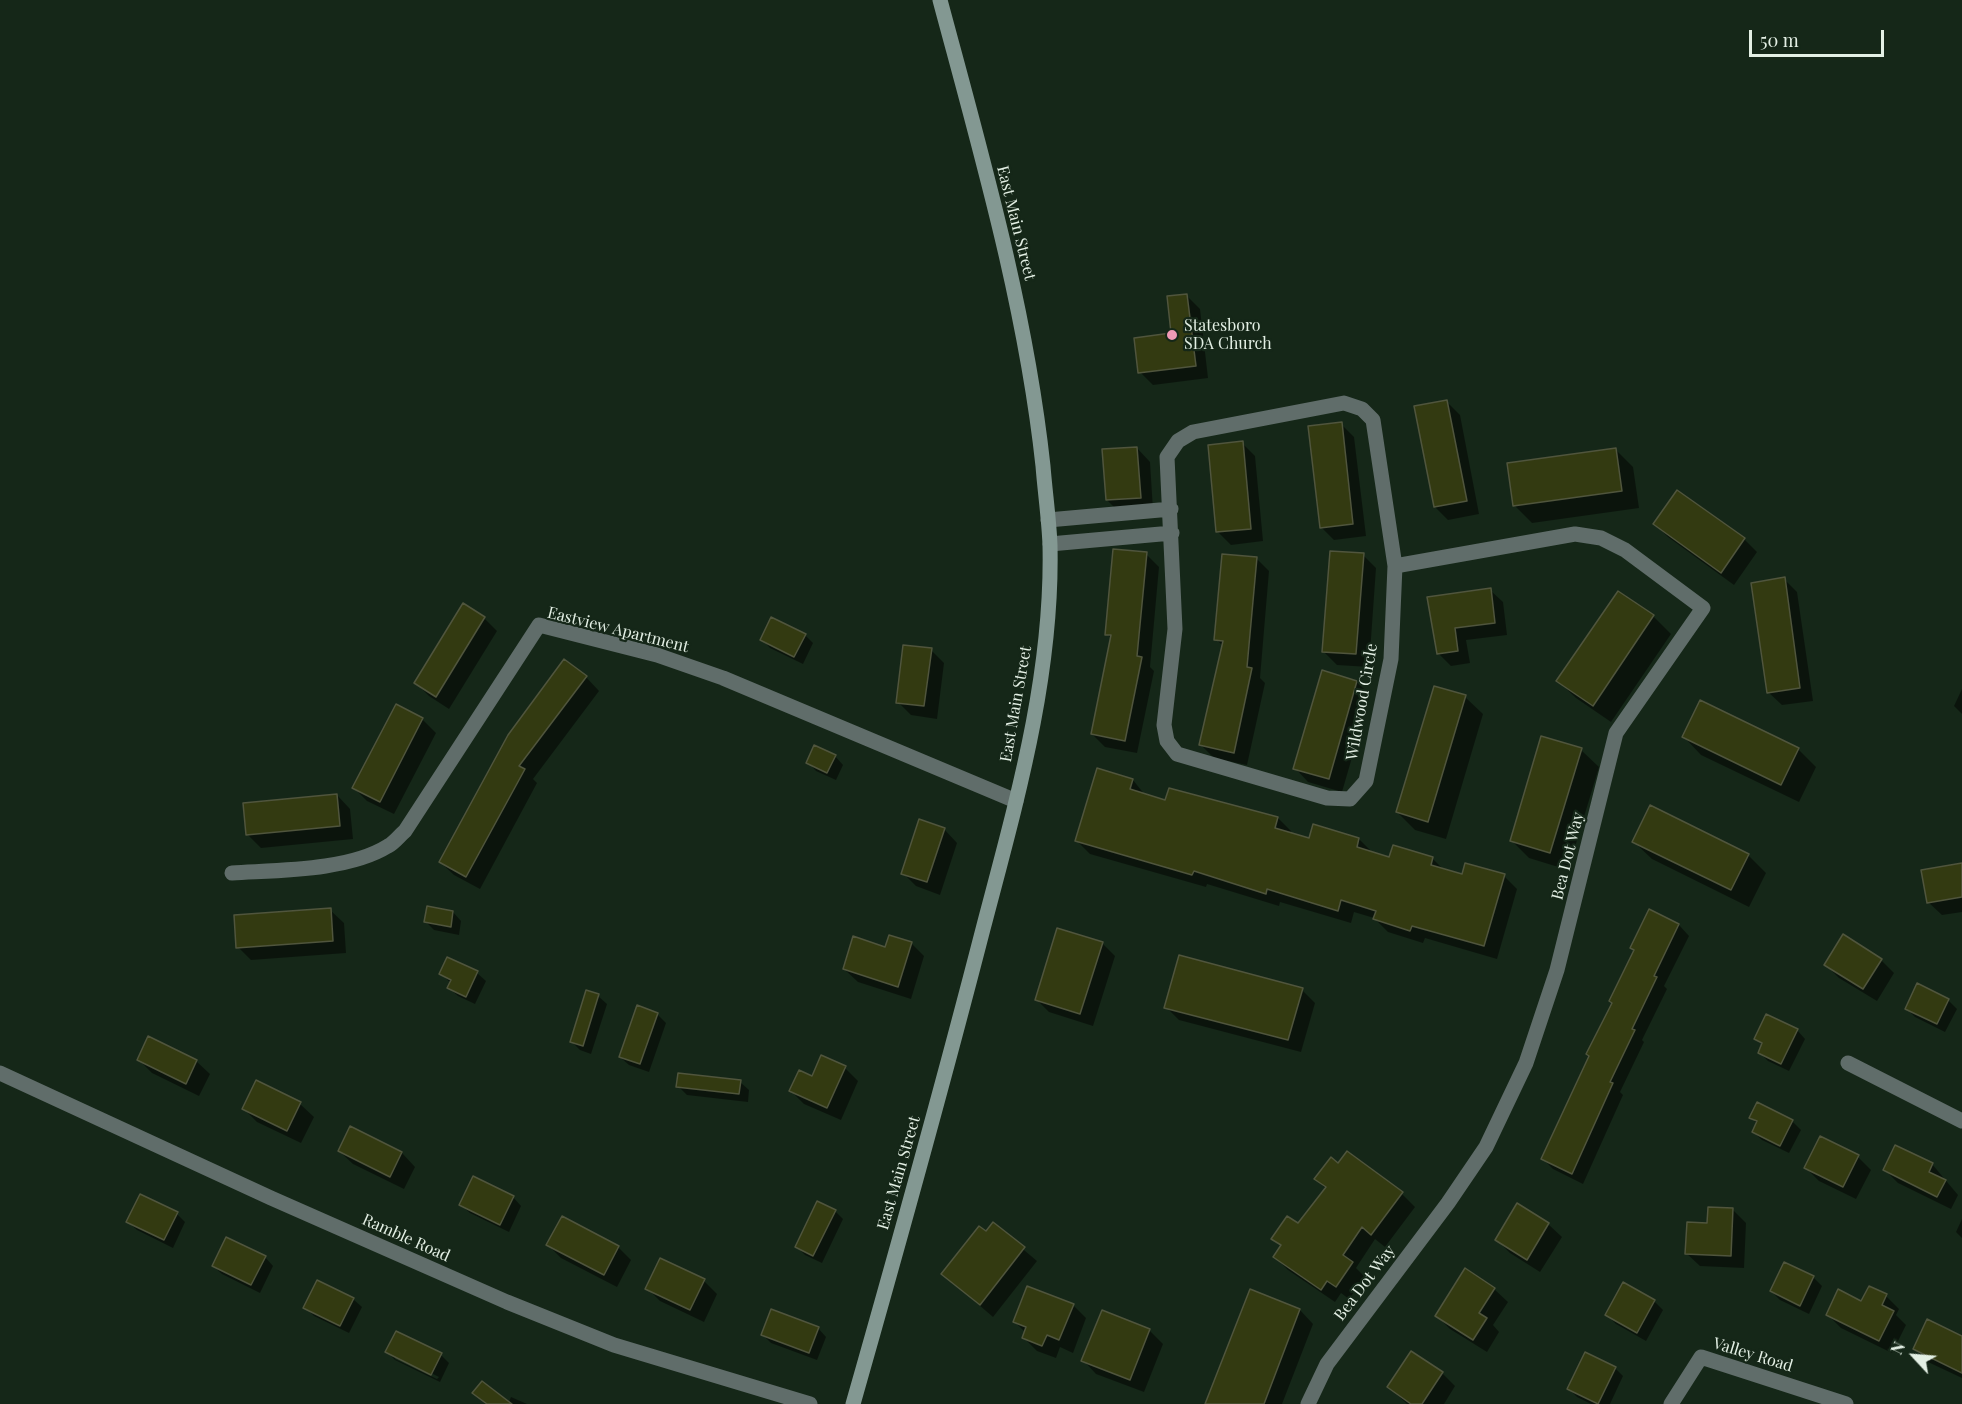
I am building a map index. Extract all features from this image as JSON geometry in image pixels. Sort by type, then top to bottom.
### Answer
[{"type":"main road","name":"East Main Street","points":[[853,1404],[948,1067],[1016,801],[1042,673],[1050,602],[1050,543],[1039,427],[1022,322],[940,0]]},
{"type":"street","name":"Wildwood Circle","points":[[1344,403],[1362,409],[1373,420],[1395,566],[1391,659],[1366,782],[1350,799],[1328,798],[1177,754],[1167,741],[1164,725],[1175,629],[1171,509],[1167,457],[1178,441],[1193,432],[1344,403]]},
{"type":"street","points":[[1048,519],[1171,509]]},
{"type":"street","points":[[1050,543],[1172,533]]},
{"type":"street","name":"Bea Dot Way","points":[[1308,1404],[1327,1364],[1448,1203],[1486,1147],[1526,1063],[1557,970],[1617,733],[1703,608],[1625,550],[1601,538],[1575,534],[1395,566]]},
{"type":"street","name":"Eastview Apartment","points":[[232,873],[294,869],[355,859],[388,846],[405,831],[539,625],[657,655],[723,678],[1016,801]]},
{"type":"street","points":[[1848,1063],[1962,1121]]},
{"type":"street","name":"Ramble Road","points":[[0,1073],[271,1198],[507,1302],[614,1345],[810,1404]]},
{"type":"street","name":"Valley Road","points":[[1671,1404],[1701,1357],[1846,1404]]},
{"type":"building","name":"Statesboro SDA Church","points":[[1187,294],[1196,366],[1138,373],[1134,338],[1171,333],[1167,296]]},
{"type":"building","points":[[1447,400],[1467,501],[1434,507],[1414,406]]},
{"type":"building","points":[[1342,422],[1353,524],[1320,528],[1308,426]]},
{"type":"building","points":[[1243,441],[1251,529],[1216,532],[1208,445]]},
{"type":"building","points":[[1137,447],[1141,498],[1106,500],[1102,449]]},
{"type":"building","points":[[1616,448],[1622,491],[1513,506],[1507,463]]},
{"type":"building","points":[[1677,490],[1745,538],[1721,573],[1653,524]]},
{"type":"building","points":[[1113,549],[1147,552],[1137,656],[1142,657],[1125,741],[1091,734],[1111,635],[1105,635]]},
{"type":"building","points":[[1330,551],[1364,553],[1356,654],[1322,652]]},
{"type":"building","points":[[1222,554],[1257,557],[1247,667],[1252,668],[1234,753],[1199,745],[1223,641],[1214,640]]},
{"type":"building","points":[[1785,577],[1800,688],[1767,693],[1751,583]]},
{"type":"building","points":[[1491,588],[1495,623],[1455,628],[1458,651],[1437,654],[1427,597]]},
{"type":"building","points":[[1618,591],[1654,615],[1593,706],[1556,681]]},
{"type":"building","points":[[463,603],[485,617],[436,697],[414,683]]},
{"type":"building","points":[[771,617],[806,634],[794,657],[760,640]]},
{"type":"building","points":[[903,645],[932,648],[924,706],[896,703]]},
{"type":"building","points":[[564,659],[587,676],[519,766],[525,769],[466,877],[439,862],[508,735]]},
{"type":"building","points":[[1322,670],[1357,681],[1329,779],[1293,769]]},
{"type":"building","points":[[1434,686],[1466,695],[1428,822],[1396,812]]},
{"type":"building","points":[[1700,700],[1799,748],[1781,785],[1682,737]]},
{"type":"building","points":[[396,704],[423,718],[380,802],[352,788]]},
{"type":"building","points":[[1541,736],[1582,748],[1550,853],[1510,841]]},
{"type":"building","points":[[814,745],[836,755],[827,773],[806,763]]},
{"type":"building","points":[[1097,768],[1133,779],[1130,789],[1165,800],[1169,788],[1278,817],[1275,828],[1309,838],[1313,824],[1359,838],[1357,847],[1389,857],[1393,845],[1433,857],[1431,865],[1462,874],[1465,863],[1505,874],[1484,946],[1412,926],[1410,931],[1373,919],[1376,911],[1341,900],[1338,911],[1267,889],[1266,894],[1194,871],[1192,875],[1075,841]]},
{"type":"building","points":[[337,794],[340,826],[246,835],[243,803]]},
{"type":"building","points":[[1650,805],[1749,854],[1731,890],[1632,842]]},
{"type":"building","points":[[919,819],[945,828],[927,882],[901,874]]},
{"type":"building","points":[[1962,863],[1962,897],[1927,903],[1921,870]]},
{"type":"building","points":[[427,906],[453,911],[451,927],[424,922]]},
{"type":"building","points":[[331,908],[333,941],[236,948],[234,915]]},
{"type":"building","points":[[1649,909],[1679,924],[1654,976],[1657,977],[1632,1029],[1635,1030],[1610,1082],[1613,1083],[1572,1174],[1541,1159],[1589,1056],[1586,1054],[1612,1003],[1609,1001],[1634,950],[1630,948]]},
{"type":"building","points":[[1057,928],[1103,942],[1080,1014],[1035,1000]]},
{"type":"building","points":[[1843,934],[1882,959],[1863,989],[1824,965]]},
{"type":"building","points":[[889,935],[912,942],[898,987],[843,969],[853,936],[885,947]]},
{"type":"building","points":[[1179,955],[1303,988],[1288,1040],[1164,1008]]},
{"type":"building","points":[[447,957],[478,971],[466,997],[447,988],[451,980],[439,974]]},
{"type":"building","points":[[1917,983],[1949,999],[1937,1024],[1905,1009]]},
{"type":"building","points":[[586,990],[599,994],[583,1046],[570,1042]]},
{"type":"building","points":[[637,1005],[658,1013],[640,1064],[619,1057]]},
{"type":"building","points":[[1766,1014],[1798,1029],[1781,1064],[1758,1053],[1762,1043],[1754,1039]]},
{"type":"building","points":[[148,1036],[197,1060],[186,1084],[137,1060]]},
{"type":"building","points":[[821,1055],[846,1066],[827,1108],[789,1091],[799,1070],[812,1076]]},
{"type":"building","points":[[678,1073],[741,1080],[739,1094],[676,1087]]},
{"type":"building","points":[[256,1080],[301,1102],[287,1131],[242,1109]]},
{"type":"building","points":[[1757,1102],[1793,1120],[1780,1146],[1752,1132],[1757,1121],[1749,1118]]},
{"type":"building","points":[[350,1126],[402,1152],[390,1177],[338,1151]]},
{"type":"building","points":[[1820,1136],[1859,1155],[1843,1187],[1804,1168]]},
{"type":"building","points":[[1895,1145],[1933,1163],[1929,1172],[1946,1180],[1937,1197],[1883,1170]]},
{"type":"building","points":[[1347,1151],[1403,1192],[1371,1235],[1362,1227],[1343,1255],[1353,1262],[1336,1287],[1327,1281],[1321,1290],[1273,1257],[1281,1245],[1271,1239],[1287,1216],[1298,1223],[1326,1187],[1314,1179],[1331,1157],[1338,1163]]},
{"type":"building","points":[[473,1176],[514,1196],[500,1225],[459,1205]]},
{"type":"building","points":[[140,1194],[178,1212],[164,1240],[126,1222]]},
{"type":"building","points":[[817,1201],[836,1210],[813,1256],[795,1247]]},
{"type":"building","points":[[1517,1203],[1549,1223],[1527,1260],[1495,1240]]},
{"type":"building","points":[[1708,1207],[1733,1208],[1731,1256],[1685,1254],[1687,1222],[1707,1223]]},
{"type":"building","points":[[562,1216],[619,1246],[604,1275],[546,1245]]},
{"type":"building","points":[[993,1222],[1025,1247],[980,1305],[941,1274],[979,1226],[986,1231]]},
{"type":"building","points":[[226,1237],[266,1256],[251,1285],[212,1266]]},
{"type":"building","points":[[660,1258],[705,1279],[690,1310],[645,1289]]},
{"type":"building","points":[[1784,1262],[1814,1276],[1800,1306],[1770,1291]]},
{"type":"building","points":[[1465,1268],[1495,1288],[1479,1313],[1487,1318],[1473,1340],[1435,1316]]},
{"type":"building","points":[[317,1280],[354,1298],[340,1326],[303,1308]]},
{"type":"building","points":[[1623,1282],[1655,1300],[1637,1333],[1605,1315]]},
{"type":"building","points":[[1027,1286],[1074,1304],[1059,1340],[1047,1335],[1042,1346],[1022,1338],[1026,1327],[1013,1322]]},
{"type":"building","points":[[1869,1286],[1887,1294],[1882,1305],[1894,1311],[1879,1341],[1826,1315],[1838,1289],[1861,1301]]},
{"type":"building","points":[[1250,1289],[1300,1309],[1264,1404],[1205,1404]]},
{"type":"building","points":[[771,1309],[819,1327],[809,1353],[761,1335]]},
{"type":"building","points":[[1102,1310],[1150,1329],[1130,1380],[1081,1361]]},
{"type":"building","points":[[1927,1319],[1962,1336],[1962,1373],[1913,1349]]},
{"type":"building","points":[[396,1331],[442,1353],[431,1375],[385,1352]]},
{"type":"building","points":[[1411,1351],[1443,1372],[1422,1404],[1411,1404],[1387,1387]]},
{"type":"building","points":[[1585,1352],[1616,1367],[1598,1404],[1567,1389]]},
{"type":"building","points":[[482,1381],[512,1404],[487,1404],[472,1393]]},
{"type":"place","name":"Statesboro SDA Church","points":[[1172,335]]}]
